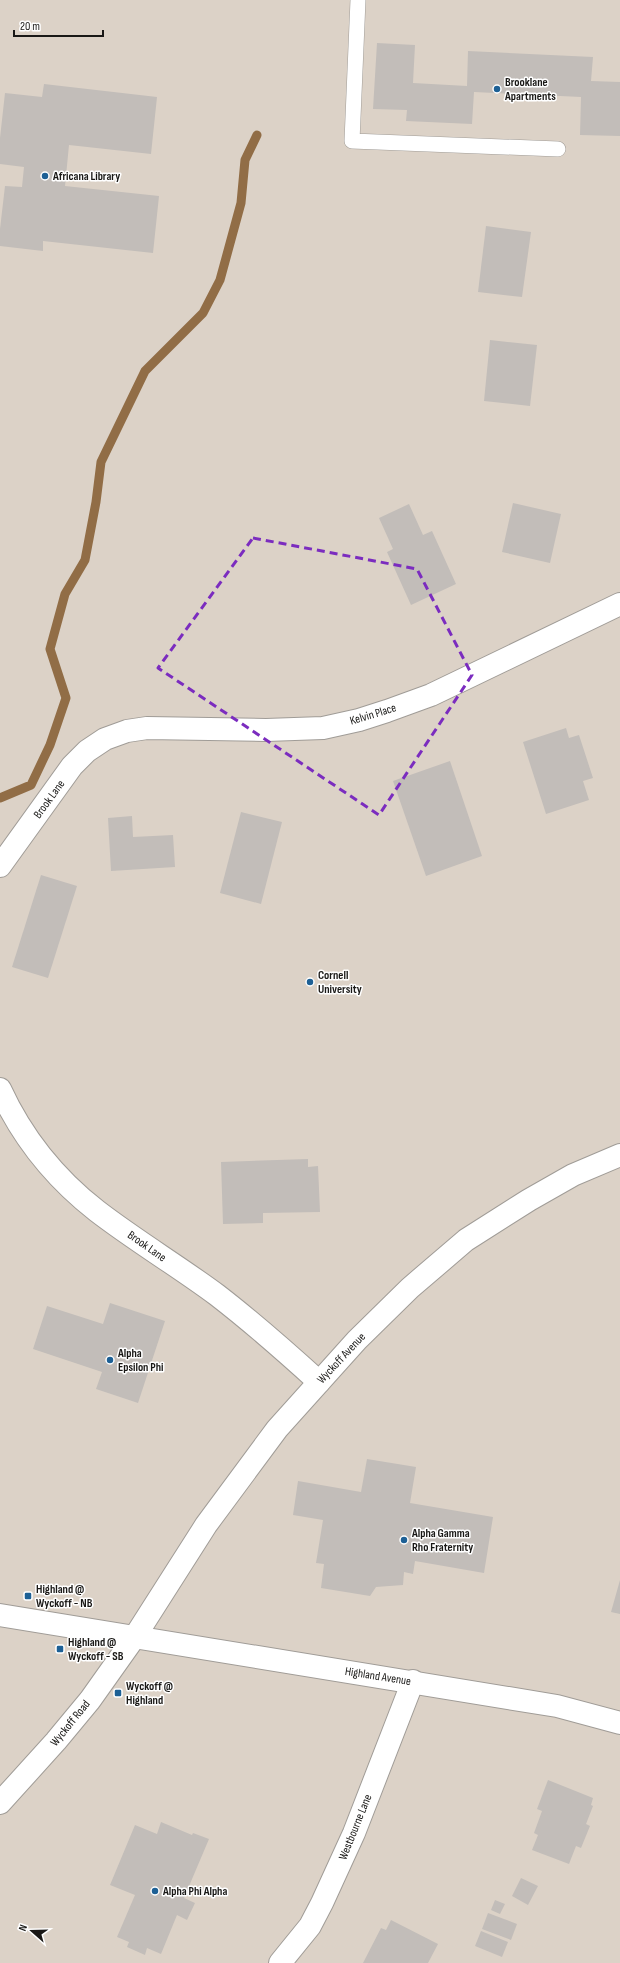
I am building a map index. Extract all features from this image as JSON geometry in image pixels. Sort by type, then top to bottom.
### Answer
[{"type":"street","name":"Kelvin Place","points":[[105,739],[126,731],[147,728],[266,730],[323,728],[359,720],[431,695],[620,604]]},
{"type":"street","name":"Brook Lane","points":[[0,866],[72,766],[87,751],[105,739]]},
{"type":"street","name":"Brook Lane","points":[[0,1089],[10,1111],[28,1139],[72,1190],[98,1212],[217,1295],[319,1382]]},
{"type":"street","name":"Wyckoff Avenue","points":[[134,1638],[206,1525],[276,1429],[357,1340],[410,1288],[466,1240],[529,1200],[573,1176],[620,1155]]},
{"type":"street","name":"Highland Avenue","points":[[0,1615],[557,1706],[620,1723]]},
{"type":"street","name":"Wyckoff Road","points":[[0,1803],[56,1741],[85,1706],[134,1638]]},
{"type":"street","name":"Westbourne Lane","points":[[280,1963],[310,1926],[322,1903],[354,1833],[413,1682]]},
{"type":"lane","points":[[358,0],[352,141],[558,149]]},
{"type":"highlighted area","points":[[253,538],[417,569],[472,675],[379,815],[158,668]]},
{"type":"shaded area","name":"Cornell University","points":[[0,0],[620,0],[620,1963],[0,1963]]},
{"type":"building","name":"Brooklane Apartments","points":[[377,43],[415,45],[413,83],[467,86],[468,51],[593,57],[591,81],[620,82],[620,136],[580,135],[581,97],[474,92],[472,124],[406,121],[407,110],[373,109]]},
{"type":"building","name":"Africana Library","points":[[44,84],[157,97],[151,154],[69,145],[65,186],[159,196],[153,253],[43,241],[43,251],[0,246],[0,229],[5,186],[22,187],[24,167],[0,164],[0,138],[5,93],[42,97]]},
{"type":"building","points":[[486,226],[531,232],[522,297],[478,292]]},
{"type":"building","points":[[490,340],[537,345],[530,406],[484,401]]},
{"type":"building","points":[[513,503],[561,514],[550,563],[502,552]]},
{"type":"building","points":[[409,504],[423,535],[432,531],[456,584],[411,605],[387,552],[393,549],[379,518]]},
{"type":"building","points":[[566,728],[569,738],[579,735],[593,778],[583,781],[589,800],[546,814],[523,742]]},
{"type":"building","points":[[450,761],[482,856],[426,876],[393,781]]},
{"type":"building","points":[[241,812],[282,822],[261,904],[220,893]]},
{"type":"building","points":[[132,816],[133,837],[173,835],[175,867],[111,871],[108,818]]},
{"type":"building","points":[[41,875],[77,886],[48,978],[12,967]]},
{"type":"building","points":[[308,1159],[308,1167],[318,1166],[320,1212],[263,1213],[263,1223],[223,1224],[221,1162]]},
{"type":"building","name":"Alpha Epsilon Phi","points":[[110,1303],[165,1321],[138,1403],[96,1389],[102,1372],[33,1349],[47,1306],[103,1324]]},
{"type":"building","name":"Alpha Gamma Rho Fraternity","points":[[367,1459],[416,1467],[410,1503],[493,1517],[484,1573],[415,1561],[413,1574],[404,1572],[403,1585],[376,1587],[370,1596],[321,1588],[324,1564],[316,1563],[323,1520],[293,1515],[298,1481],[361,1492]]},
{"type":"building","points":[[620,1580],[620,1614],[611,1612]]},
{"type":"building","points":[[548,1780],[593,1798],[591,1805],[593,1806],[586,1824],[590,1826],[581,1848],[576,1846],[569,1864],[532,1850],[538,1835],[534,1833],[542,1811],[537,1809]]},
{"type":"building","name":"Alpha Phi Alpha","points":[[161,1822],[192,1835],[193,1833],[209,1839],[184,1898],[195,1903],[187,1920],[177,1915],[161,1954],[147,1948],[145,1955],[127,1947],[129,1942],[117,1937],[135,1895],[110,1885],[135,1825],[157,1834]]},
{"type":"building","points":[[521,1878],[538,1886],[528,1905],[512,1896]]},
{"type":"building","points":[[495,1900],[505,1904],[500,1914],[491,1910]]},
{"type":"building","points":[[488,1913],[517,1924],[511,1940],[482,1929]]},
{"type":"building","points":[[391,1920],[438,1944],[428,1963],[363,1963],[381,1928],[386,1930]]},
{"type":"building","points":[[481,1931],[508,1942],[502,1957],[475,1946]]},
{"type":"waterway","points":[[0,798],[31,785],[50,745],[66,698],[50,649],[65,594],[85,560],[96,502],[101,462],[145,371],[203,313],[220,280],[241,203],[245,160],[257,135]]},
{"type":"place","name":"Brooklane Apartments","points":[[497,89]]},
{"type":"place","name":"Africana Library","points":[[45,176]]},
{"type":"place","name":"Cornell University","points":[[310,982]]},
{"type":"place","name":"Alpha Epsilon Phi","points":[[110,1360]]},
{"type":"place","name":"Alpha Gamma Rho Fraternity","points":[[404,1540]]},
{"type":"place","name":"Highland @ Wyckoff - NB","points":[[28,1596]]},
{"type":"place","name":"Highland @ Wyckoff - SB","points":[[60,1649]]},
{"type":"place","name":"Wyckoff @ Highland","points":[[118,1693]]},
{"type":"place","name":"Alpha Phi Alpha","points":[[155,1891]]}]
